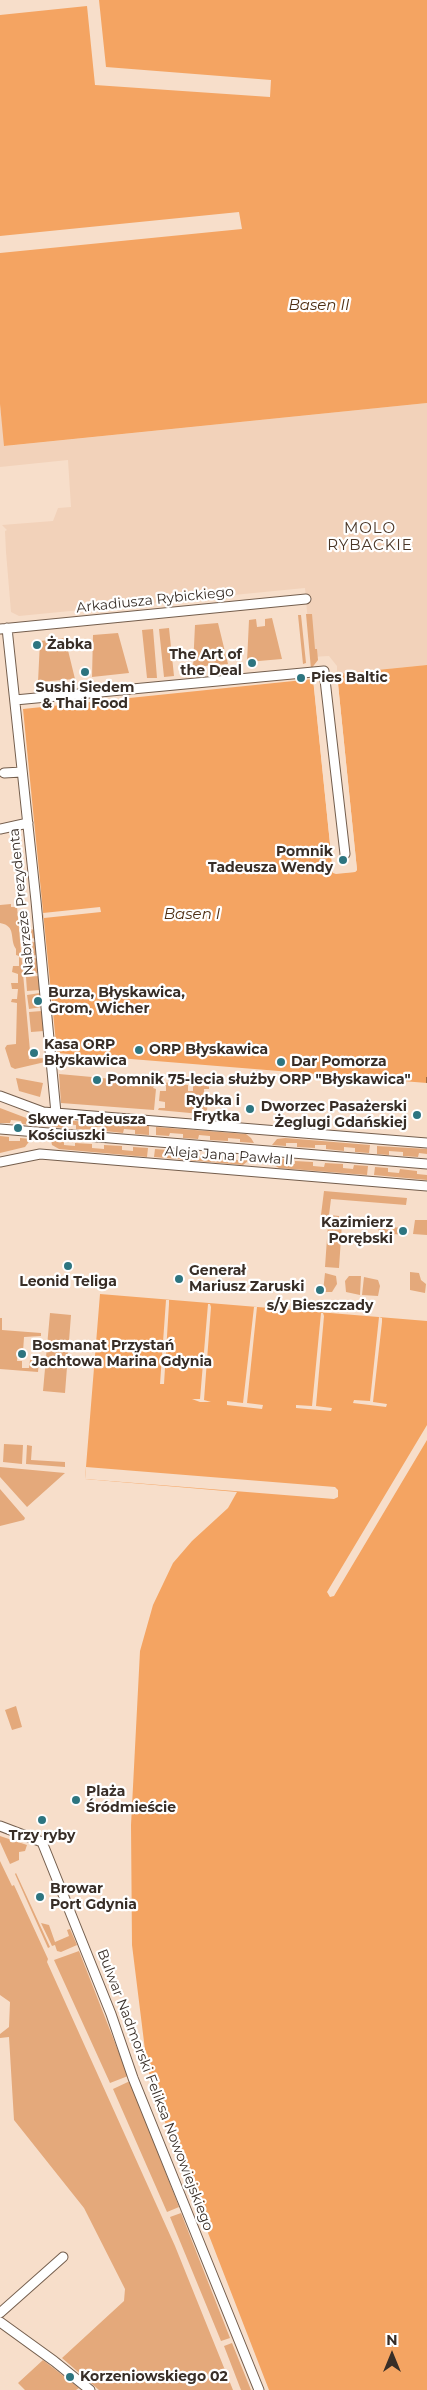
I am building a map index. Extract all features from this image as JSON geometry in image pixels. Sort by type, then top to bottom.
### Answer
[{"type":"street","name":"Arkadiusza Rybickiego","points":[[3,628],[306,599]]},
{"type":"street","name":"Nabrzeże Prezydenta","points":[[3,628],[15,700],[56,1113]]},
{"type":"street","points":[[15,700],[324,671],[345,854]]},
{"type":"street","points":[[4,773],[22,772]]},
{"type":"street","points":[[0,829],[28,823]]},
{"type":"street","name":"Aleja Jana Pawła II","points":[[0,1096],[44,1112],[427,1144]]},
{"type":"street","points":[[0,1129],[427,1164]]},
{"type":"street","name":"Aleja Jana Pawła II","points":[[0,1162],[40,1154],[427,1186]]},
{"type":"street","name":"Bulwar Nadmorski Feliksa Nowowiejskiego","points":[[0,1826],[42,1842],[111,2014],[133,2078],[259,2390]]},
{"type":"street","points":[[0,2313],[62,2257]]},
{"type":"street","points":[[0,2322],[90,2390]]},
{"type":"shaded area","points":[[427,403],[427,665],[337,674],[337,666],[329,656],[311,657],[305,588],[19,616],[11,612],[6,552],[5,531],[7,530],[2,525],[53,521],[58,508],[71,507],[68,460],[0,467],[0,404],[5,446]]},
{"type":"shaded area","points":[[306,614],[312,614],[315,649],[317,649],[318,660],[311,669]]},
{"type":"shaded area","points":[[298,615],[301,615],[306,663],[303,664]]},
{"type":"shaded area","points":[[272,618],[282,659],[247,662],[249,620],[256,619],[257,627],[265,626],[265,619]]},
{"type":"shaded area","points":[[218,623],[228,664],[193,667],[195,625]]},
{"type":"shaded area","points":[[169,628],[174,676],[164,677],[159,629]]},
{"type":"shaded area","points":[[153,629],[157,678],[147,678],[142,630]]},
{"type":"shaded area","points":[[118,633],[129,673],[92,677],[93,635]]},
{"type":"shaded area","points":[[65,638],[75,679],[38,682],[40,641],[49,640],[49,647],[57,646],[57,639]]},
{"type":"shaded area","points":[[11,904],[11,907],[17,907],[30,1051],[28,1051],[29,1059],[45,1058],[45,1062],[15,1069],[11,1067],[5,1048],[7,1045],[16,1044],[17,1003],[11,1002],[12,999],[17,999],[18,989],[12,989],[11,983],[18,983],[18,974],[12,972],[13,966],[19,966],[19,956],[16,955],[11,930],[0,923],[0,905]]},
{"type":"shaded area","points":[[20,925],[34,930],[35,938],[22,940]]},
{"type":"shaded area","points":[[36,942],[37,955],[24,956],[22,943]]},
{"type":"shaded area","points":[[37,958],[38,973],[25,974],[24,960]]},
{"type":"shaded area","points":[[39,976],[40,990],[27,991],[26,977]]},
{"type":"shaded area","points":[[40,993],[42,1007],[29,1009],[27,995]]},
{"type":"shaded area","points":[[42,1011],[44,1031],[31,1032],[29,1012]]},
{"type":"shaded area","points":[[59,1074],[92,1077],[92,1079],[100,1080],[101,1078],[156,1082],[153,1088],[156,1089],[154,1110],[61,1103]]},
{"type":"shaded area","points":[[16,1078],[43,1083],[40,1097],[19,1091]]},
{"type":"shaded area","points":[[161,1082],[188,1085],[188,1091],[193,1091],[193,1085],[209,1086],[209,1089],[204,1089],[204,1093],[209,1093],[207,1110],[201,1114],[158,1110],[159,1108],[165,1108],[165,1102],[159,1101],[160,1091],[166,1091],[166,1086],[161,1085]]},
{"type":"shaded area","points":[[0,1108],[29,1119],[32,1125],[11,1120],[10,1123],[0,1123]]},
{"type":"shaded area","points":[[56,1121],[149,1126],[149,1135],[135,1134],[135,1130],[124,1129],[123,1133],[105,1131],[105,1127],[94,1127],[94,1130],[76,1129],[76,1125],[65,1124],[65,1128],[52,1127]]},
{"type":"shaded area","points":[[156,1127],[246,1134],[254,1143],[240,1142],[240,1139],[228,1138],[228,1141],[210,1140],[210,1136],[199,1135],[198,1139],[183,1138],[183,1134],[156,1135]]},
{"type":"shaded area","points":[[0,1136],[9,1137],[9,1141],[20,1141],[20,1138],[31,1139],[25,1147],[0,1153]]},
{"type":"shaded area","points":[[285,1138],[370,1145],[369,1153],[355,1152],[355,1148],[344,1147],[344,1151],[326,1149],[326,1145],[315,1145],[315,1148],[297,1147],[297,1143],[286,1143],[286,1146],[272,1145],[277,1139]]},
{"type":"shaded area","points":[[51,1140],[64,1141],[64,1145],[75,1146],[75,1143],[92,1144],[92,1148],[104,1149],[104,1145],[122,1146],[122,1150],[133,1151],[133,1147],[148,1148],[147,1157],[59,1149],[52,1145]]},
{"type":"shaded area","points":[[377,1146],[427,1149],[427,1154],[419,1153],[418,1157],[403,1156],[403,1152],[389,1151],[389,1155],[377,1154]]},
{"type":"shaded area","points":[[155,1149],[169,1150],[169,1154],[179,1154],[180,1151],[197,1153],[197,1156],[209,1157],[209,1154],[226,1155],[226,1159],[238,1160],[238,1156],[253,1157],[243,1165],[154,1157]]},
{"type":"shaded area","points":[[270,1158],[284,1159],[284,1163],[295,1164],[295,1161],[313,1162],[313,1166],[324,1167],[325,1163],[343,1164],[343,1168],[353,1169],[354,1165],[368,1166],[367,1175],[279,1168],[272,1164]]},
{"type":"shaded area","points":[[375,1167],[388,1168],[388,1172],[399,1173],[400,1169],[417,1171],[417,1174],[427,1175],[427,1180],[374,1175]]},
{"type":"shaded area","points":[[324,1191],[407,1198],[406,1205],[331,1199],[329,1215],[339,1216],[339,1222],[342,1223],[339,1268],[325,1267],[328,1224],[320,1223]]},
{"type":"shaded area","points":[[415,1220],[427,1220],[427,1235],[413,1234]]},
{"type":"shaded area","points":[[379,1226],[403,1228],[402,1232],[405,1232],[404,1228],[407,1228],[407,1235],[378,1233]]},
{"type":"shaded area","points":[[410,1272],[419,1273],[421,1280],[426,1284],[425,1293],[410,1290]]},
{"type":"shaded area","points":[[325,1273],[336,1276],[337,1284],[332,1292],[323,1292]]},
{"type":"shaded area","points":[[349,1276],[361,1276],[360,1295],[346,1292],[345,1281]]},
{"type":"shaded area","points":[[364,1277],[378,1280],[380,1286],[378,1296],[362,1295]]},
{"type":"shaded area","points":[[50,1313],[71,1315],[65,1393],[43,1391]]},
{"type":"shaded area","points":[[0,1318],[2,1318],[2,1330],[41,1333],[41,1336],[24,1337],[23,1352],[18,1352],[17,1361],[22,1361],[22,1368],[29,1368],[30,1360],[39,1361],[38,1372],[0,1369]]},
{"type":"shaded area","points":[[4,1444],[23,1445],[22,1464],[3,1462]]},
{"type":"shaded area","points":[[27,1445],[32,1446],[31,1460],[65,1462],[65,1467],[26,1464]]},
{"type":"shaded area","points":[[0,1467],[65,1473],[27,1507],[0,1477]]},
{"type":"shaded area","points":[[0,1489],[25,1518],[24,1520],[0,1526]]},
{"type":"shaded area","points":[[16,1706],[22,1727],[12,1730],[5,1710]]},
{"type":"shaded area","points":[[0,1836],[27,1845],[25,1851],[19,1852],[19,1860],[10,1864],[0,1842]]},
{"type":"shaded area","points":[[0,1861],[12,1886],[14,1885],[48,1959],[47,1962],[175,2246],[233,2390],[99,2390],[62,2358],[124,2301],[125,2289],[84,2208],[14,2120],[9,2037],[0,2038],[0,2034],[9,2027],[10,2002],[0,1995]]},
{"type":"shaded area","points":[[15,1874],[50,1947],[48,1948]]},
{"type":"shaded area","points":[[41,1923],[49,1925],[55,1942],[69,1936],[67,1930],[70,1929],[77,1945],[61,1952],[57,1951],[55,1945],[52,1946]]},
{"type":"shaded area","points":[[79,1951],[128,2076],[110,2083],[54,1960]]},
{"type":"shaded area","points":[[130,2081],[179,2207],[167,2212],[113,2089]]},
{"type":"shaded area","points":[[181,2213],[230,2338],[221,2341],[170,2217]]},
{"type":"shaded area","points":[[232,2343],[251,2390],[241,2390],[224,2346]]},
{"type":"shaded area","points":[[43,2360],[79,2388],[76,2390],[25,2390],[18,2383]]},
{"type":"water","name":"Basen II","points":[[99,0],[427,0],[427,403],[4,446],[0,404],[0,253],[242,229],[239,212],[0,236],[0,15],[87,6],[95,85],[270,97],[271,80],[106,67]]},
{"type":"water","name":"Basen I","points":[[427,665],[427,1083],[57,1053],[23,709],[313,679],[333,873],[355,872],[357,870],[337,674]]},
{"type":"water","points":[[100,1294],[427,1321],[427,2390],[269,2390],[156,2099],[147,2066],[132,1945],[131,1825],[140,1651],[153,1605],[173,1563],[192,1541],[228,1508],[237,1492],[85,1479]]},
{"type":"pier","points":[[335,674],[337,674],[357,870],[355,872],[336,874],[333,873],[313,677],[316,679],[335,871],[353,870]]},
{"type":"pier","points":[[100,907],[101,912],[44,918],[43,913]]},
{"type":"pier","points":[[166,1300],[169,1300],[169,1304],[164,1384],[160,1384]]},
{"type":"pier","points":[[208,1304],[211,1307],[204,1400],[211,1402],[200,1402],[192,1399],[200,1399]]},
{"type":"pier","points":[[254,1307],[257,1307],[247,1403],[263,1405],[262,1409],[227,1405],[227,1401],[243,1403]]},
{"type":"pier","points":[[321,1313],[324,1316],[316,1406],[332,1408],[331,1411],[296,1408],[296,1405],[312,1406]]},
{"type":"pier","points":[[379,1317],[382,1318],[382,1322],[373,1402],[387,1404],[386,1407],[353,1403],[354,1400],[370,1401]]},
{"type":"pier","points":[[427,1425],[427,1440],[334,1596],[330,1597],[327,1592]]},
{"type":"pier","points":[[86,1467],[335,1487],[338,1490],[338,1497],[334,1499],[85,1479]]},
{"type":"ferry route","points":[[427,1077],[427,1083]]},
{"type":"place","name":"Żabka","points":[[37,645]]},
{"type":"place","name":"The Art of the Deal","points":[[252,663]]},
{"type":"place","name":"Sushi Siedem & Thai Food","points":[[85,672]]},
{"type":"place","name":"Pies Baltic","points":[[301,678]]},
{"type":"place","name":"Pomnik Tadeusza Wendy","points":[[343,860]]},
{"type":"place","name":"Burza, Błyskawica, Grom, Wicher","points":[[38,1001]]},
{"type":"place","name":"ORP Błyskawica","points":[[139,1050]]},
{"type":"place","name":"Kasa ORP Błyskawica","points":[[34,1053]]},
{"type":"place","name":"Dar Pomorza","points":[[281,1062]]},
{"type":"place","name":"Pomnik 75-lecia służby ORP \"Błyskawica\"","points":[[97,1080]]},
{"type":"place","name":"Rybka i Frytka","points":[[250,1109]]},
{"type":"place","name":"Dworzec Pasażerski Żeglugi Gdańskiej","points":[[417,1115]]},
{"type":"place","name":"Skwer Tadeusza Kościuszki","points":[[18,1128]]},
{"type":"place","name":"Kazimierz Porębski","points":[[403,1231]]},
{"type":"place","name":"Leonid Teliga","points":[[68,1266]]},
{"type":"place","name":"Generał Mariusz Zaruski","points":[[179,1279]]},
{"type":"place","name":"s/y Bieszczady","points":[[320,1290]]},
{"type":"place","name":"Bosmanat Przystań Jachtowa Marina Gdynia","points":[[22,1354]]},
{"type":"place","name":"Plaża Śródmieście","points":[[76,1800]]},
{"type":"place","name":"Trzy ryby","points":[[42,1820]]},
{"type":"place","name":"Browar Port Gdynia","points":[[40,1897]]},
{"type":"place","name":"Korzeniowskiego 02","points":[[70,2377]]},
{"type":"district","name":"MOLO RYBACKIE","points":[[370,538]]}]
